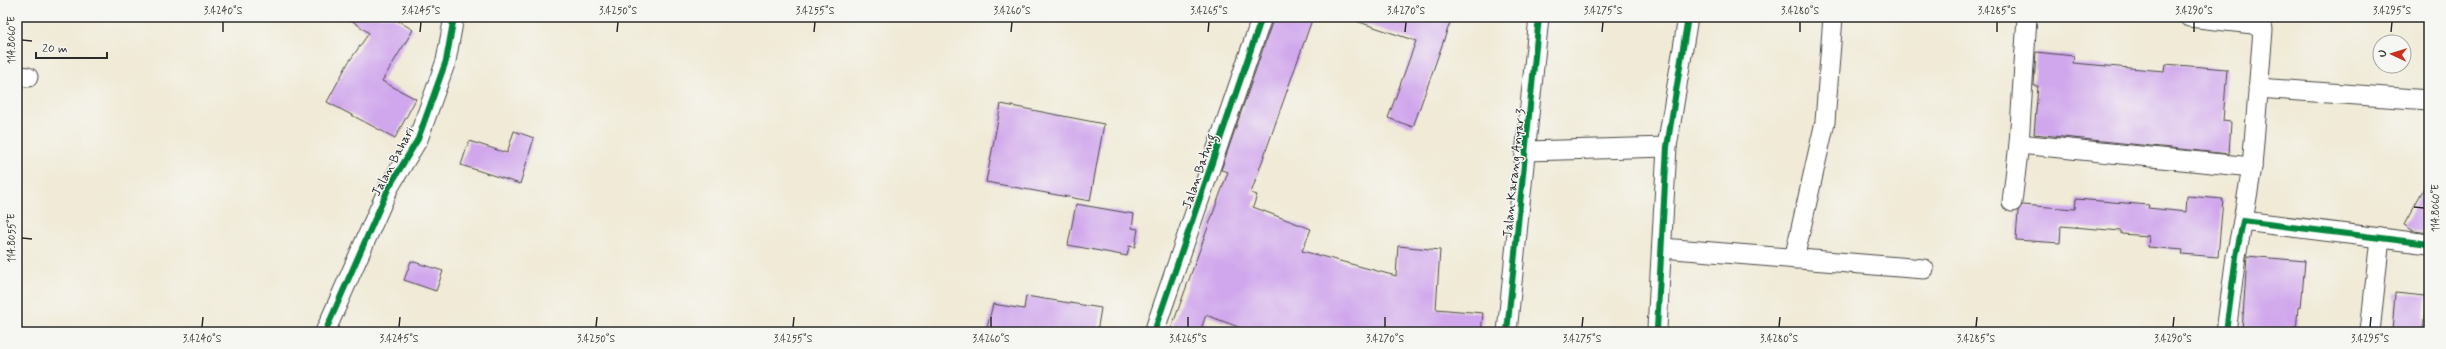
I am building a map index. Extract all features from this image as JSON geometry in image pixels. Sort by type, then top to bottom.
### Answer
[{"type":"street","name":"Jalan Bahari","points":[[325,332],[389,187],[418,139],[446,61],[454,17]]},
{"type":"street","name":"Jalan Batung","points":[[1154,332],[1262,17]]},
{"type":"street","name":"Jalan Karang Anyar 3","points":[[1507,332],[1540,17]]},
{"type":"street","points":[[1657,329],[1667,147],[1688,17]]},
{"type":"street","points":[[1794,258],[1825,122],[1833,17]]},
{"type":"street","points":[[2012,202],[2019,144],[2026,17]]},
{"type":"street","points":[[2188,17],[2253,24],[2263,30],[2252,167],[2236,256],[2226,332]]},
{"type":"street","points":[[2258,88],[2429,100]]},
{"type":"street","points":[[2019,144],[2252,167]]},
{"type":"street","points":[[1526,152],[1667,147]]},
{"type":"street","points":[[2243,221],[2429,244]]},
{"type":"street","points":[[2370,332],[2380,238]]},
{"type":"street","points":[[1662,248],[1924,269]]},
{"type":"building","points":[[347,17],[392,17],[413,30],[382,81],[416,99],[395,138],[327,102],[348,63],[369,33]]},
{"type":"building","points":[[1274,17],[1313,17],[1251,193],[1257,195],[1253,207],[1311,229],[1302,251],[1396,276],[1398,246],[1440,250],[1436,309],[1483,313],[1481,332],[1252,332],[1206,315],[1200,332],[1170,332],[1228,172],[1221,170]]},
{"type":"building","points":[[1357,17],[1452,17],[1413,127],[1388,118],[1416,41],[1356,21]]},
{"type":"building","points":[[2036,52],[2074,56],[2073,63],[2164,71],[2165,64],[2227,69],[2223,121],[2231,122],[2229,154],[2034,134],[2038,86],[2034,86]]},
{"type":"building","points":[[1001,104],[1104,124],[1090,201],[986,182]]},
{"type":"building","points":[[514,131],[534,138],[520,184],[461,165],[469,141],[507,153]]},
{"type":"building","points":[[2429,179],[2429,233],[2414,231],[2404,225]]},
{"type":"building","points":[[2187,196],[2223,199],[2218,257],[2182,254],[2183,250],[2148,247],[2149,236],[2121,234],[2121,231],[2061,226],[2060,243],[2016,240],[2018,211],[2022,205],[2075,209],[2076,199],[2149,205],[2148,208],[2186,212]]},
{"type":"building","points":[[1076,204],[1134,214],[1132,228],[1138,229],[1135,247],[1129,246],[1127,256],[1068,245]]},
{"type":"building","points":[[2247,256],[2305,261],[2301,308],[2298,307],[2296,332],[2242,332]]},
{"type":"building","points":[[411,261],[443,271],[436,291],[404,280]]},
{"type":"building","points":[[2395,293],[2426,296],[2423,332],[2392,332]]},
{"type":"building","points":[[1026,296],[1101,308],[1097,332],[986,332],[993,304],[1024,309]]},
{"type":"cycle path","points":[[325,332],[389,187],[418,139],[446,61],[454,17]]},
{"type":"cycle path","points":[[1154,332],[1262,17]]},
{"type":"cycle path","points":[[1507,332],[1539,17]]},
{"type":"cycle path","points":[[1657,329],[1667,147],[1688,17]]},
{"type":"cycle path","points":[[2226,332],[2236,256],[2243,221],[2429,244]]}]
